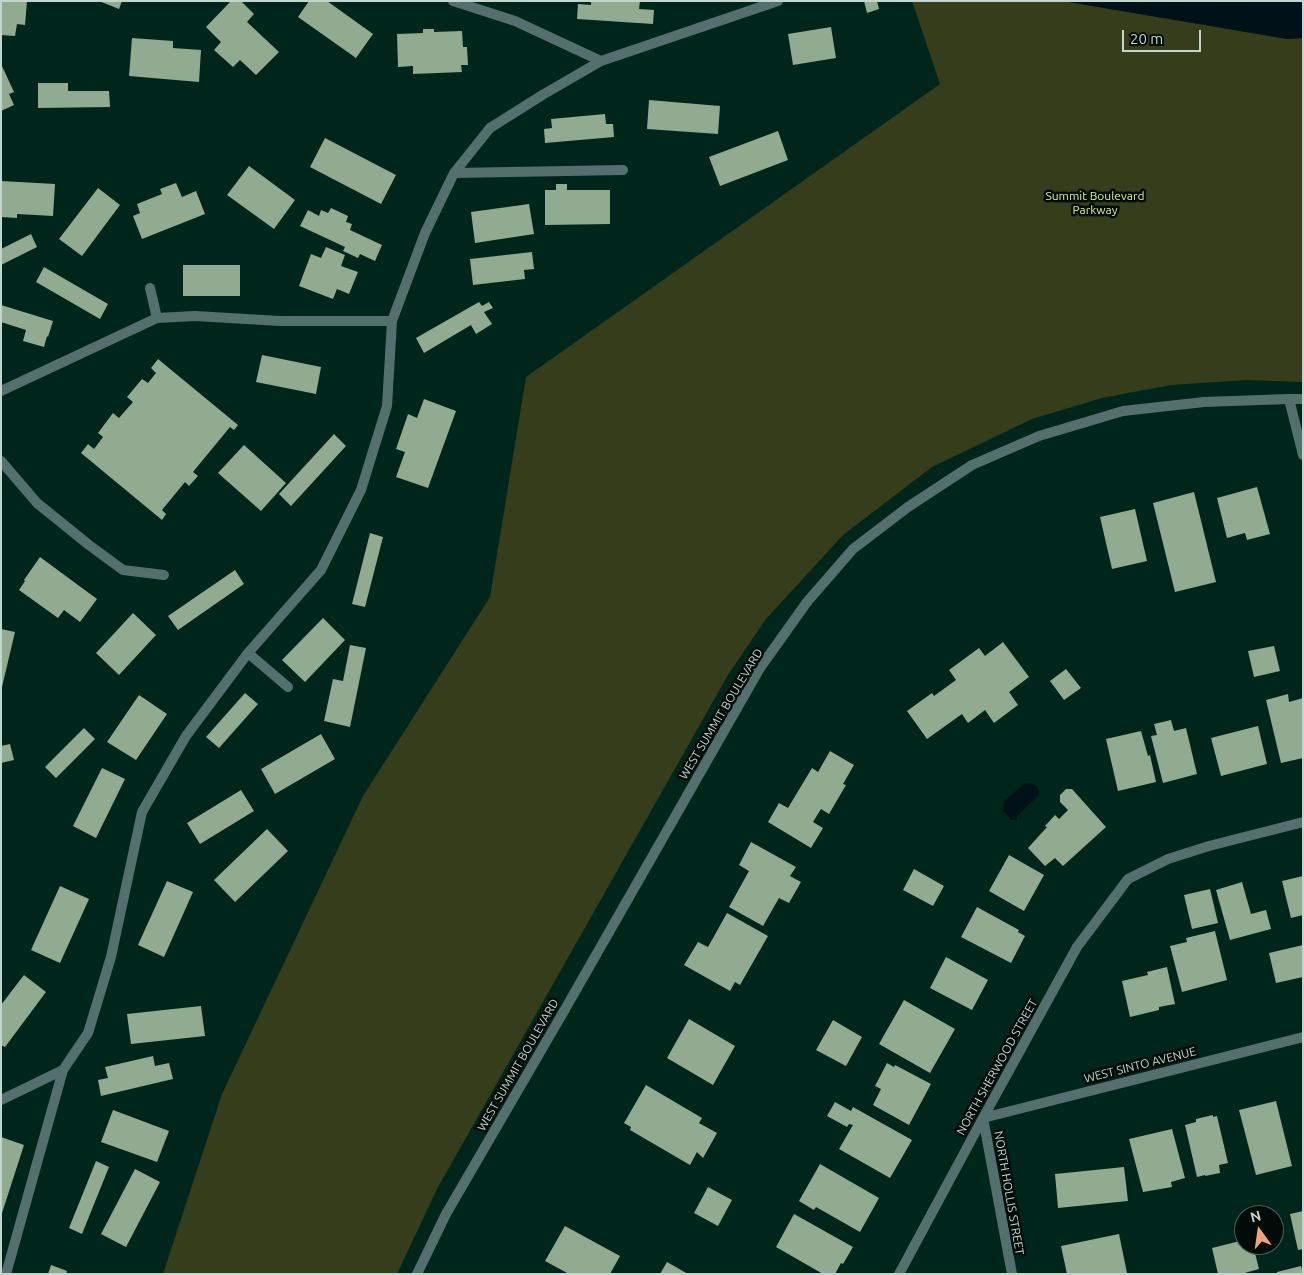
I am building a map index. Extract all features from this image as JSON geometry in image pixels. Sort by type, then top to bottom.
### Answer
[{"type":"street","points":[[453,1],[515,21],[601,62]]},
{"type":"street","points":[[6,1274],[63,1070],[88,1033],[111,958],[142,812],[186,736],[248,653],[321,570],[361,490],[387,406],[392,322],[425,233],[454,173],[490,128],[544,94],[601,62],[778,1]]},
{"type":"street","points":[[454,173],[623,170]]},
{"type":"street","points":[[150,288],[157,318]]},
{"type":"street","points":[[1,391],[157,318],[196,316],[280,321],[392,322]]},
{"type":"street","points":[[1289,399],[1303,455]]},
{"type":"street","name":"WEST SUMMIT BOULEVARD","points":[[417,1274],[446,1214],[560,1019],[760,668],[807,602],[853,549],[908,507],[972,465],[1039,436],[1123,411],[1204,402],[1303,399]]},
{"type":"street","points":[[1,461],[37,504],[123,570],[164,576]]},
{"type":"street","points":[[248,653],[288,687]]},
{"type":"street","name":"NORTH SHERWOOD STREET","points":[[899,1274],[1077,947],[1128,879],[1168,859],[1209,846],[1303,822]]},
{"type":"street","name":"WEST SINTO AVENUE","points":[[983,1118],[1303,1037]]},
{"type":"street","points":[[1,1100],[63,1070]]},
{"type":"street","name":"NORTH HOLLIS STREET","points":[[983,1118],[1012,1274]]},
{"type":"green space","name":"Summit Boulevard Parkway","points":[[912,1],[1063,1],[1287,39],[1303,38],[1303,382],[1247,380],[1171,385],[1102,398],[1032,419],[932,467],[843,535],[766,619],[728,675],[437,1189],[397,1274],[163,1274],[222,1094],[363,796],[490,597],[526,377],[940,84]]},
{"type":"shaded area","points":[[1063,1],[1303,1],[1303,38],[1288,39]]},
{"type":"shaded area","points":[[1030,783],[1037,786],[1038,796],[1017,816],[1017,820],[1010,820],[1003,811],[1004,801],[1024,784]]},
{"type":"building","points":[[1,1],[27,1],[25,25],[17,24],[15,36],[1,35]]},
{"type":"building","points":[[99,1],[122,1],[119,9]]},
{"type":"building","points":[[231,1],[241,1],[254,14],[247,22],[279,52],[256,75],[240,60],[233,67],[214,50],[221,42],[206,27]]},
{"type":"building","points":[[309,1],[327,1],[373,34],[356,58],[298,17]]},
{"type":"building","points":[[591,1],[640,1],[639,9],[654,10],[653,24],[577,19],[578,4],[591,5]]},
{"type":"building","points":[[864,1],[877,1],[879,9],[867,13]]},
{"type":"building","points":[[831,27],[836,58],[793,65],[788,34]]},
{"type":"building","points":[[423,29],[434,29],[434,32],[462,31],[463,47],[467,47],[468,65],[461,65],[462,72],[413,74],[413,66],[398,67],[397,34],[423,33]]},
{"type":"building","points":[[132,38],[173,41],[173,48],[201,50],[199,82],[129,76]]},
{"type":"building","points":[[1,64],[14,92],[9,94],[14,105],[1,111]]},
{"type":"building","points":[[38,83],[68,83],[68,91],[109,91],[110,107],[38,108]]},
{"type":"building","points":[[649,100],[720,106],[718,134],[647,129]]},
{"type":"building","points":[[605,114],[606,124],[613,124],[614,137],[545,143],[544,129],[552,128],[551,119]]},
{"type":"building","points":[[778,131],[788,160],[720,186],[709,157]]},
{"type":"building","points":[[325,138],[396,175],[381,204],[310,167]]},
{"type":"building","points":[[249,166],[295,200],[274,229],[227,195]]},
{"type":"building","points":[[1,181],[55,184],[53,216],[17,214],[17,218],[1,217]]},
{"type":"building","points":[[176,183],[182,197],[196,191],[205,214],[142,239],[133,216],[140,213],[137,204],[162,194],[160,189]]},
{"type":"building","points":[[556,184],[567,184],[567,190],[610,190],[610,224],[545,225],[545,190],[556,190]]},
{"type":"building","points":[[98,188],[120,205],[82,256],[59,239]]},
{"type":"building","points":[[529,204],[534,234],[475,243],[471,212]]},
{"type":"building","points":[[331,208],[348,216],[346,222],[352,224],[350,230],[382,245],[375,261],[360,254],[358,258],[343,251],[345,247],[300,226],[308,210],[319,216],[321,210],[328,213]]},
{"type":"building","points":[[31,234],[37,247],[1,265],[1,249]]},
{"type":"building","points":[[326,247],[345,255],[341,266],[358,272],[349,294],[337,289],[333,299],[299,286],[311,254],[321,258]]},
{"type":"building","points":[[532,252],[534,269],[524,270],[525,279],[473,285],[470,259]]},
{"type":"building","points":[[183,265],[240,265],[240,296],[183,296]]},
{"type":"building","points":[[44,267],[108,304],[100,319],[36,282]]},
{"type":"building","points":[[479,302],[482,306],[489,302],[493,308],[484,312],[492,324],[476,334],[471,325],[424,353],[416,338]]},
{"type":"building","points":[[1,305],[53,321],[44,347],[23,341],[26,330],[1,322]]},
{"type":"building","points":[[262,355],[321,367],[316,394],[256,382]]},
{"type":"building","points":[[158,359],[238,425],[234,430],[230,427],[193,472],[198,476],[189,486],[185,482],[162,510],[166,514],[162,520],[81,453],[88,444],[94,449],[103,437],[98,433],[113,413],[119,418],[133,402],[127,397],[142,379],[148,383],[156,373],[151,368]]},
{"type":"building","points":[[424,399],[456,411],[428,488],[396,477],[405,452],[396,449],[408,414],[417,418]]},
{"type":"building","points":[[334,434],[346,446],[291,506],[279,494]]},
{"type":"building","points":[[244,445],[286,483],[261,511],[218,473]]},
{"type":"building","points":[[1257,487],[1270,534],[1247,540],[1245,533],[1227,538],[1217,498]]},
{"type":"building","points":[[1194,492],[1216,582],[1175,592],[1153,503]]},
{"type":"building","points":[[1135,509],[1147,561],[1112,569],[1100,517]]},
{"type":"building","points":[[370,533],[383,537],[365,607],[352,604]]},
{"type":"building","points":[[40,557],[97,599],[80,622],[64,610],[58,618],[19,590]]},
{"type":"building","points":[[235,570],[244,584],[178,630],[168,616]]},
{"type":"building","points":[[133,613],[156,635],[119,675],[96,653]]},
{"type":"building","points":[[323,618],[345,640],[305,682],[282,660]]},
{"type":"building","points":[[1,629],[15,632],[2,687],[1,686]]},
{"type":"building","points":[[1003,642],[1029,677],[1009,692],[1018,705],[994,723],[985,710],[968,723],[962,714],[927,739],[907,711],[932,693],[934,696],[956,680],[949,670],[979,648],[985,656]]},
{"type":"building","points":[[350,645],[366,648],[350,727],[324,721],[333,679],[343,681]]},
{"type":"building","points":[[1274,646],[1280,671],[1254,677],[1248,651]]},
{"type":"building","points":[[1066,669],[1081,688],[1064,700],[1050,681]]},
{"type":"building","points":[[245,693],[258,704],[219,748],[206,737]]},
{"type":"building","points":[[1288,694],[1289,702],[1303,698],[1303,758],[1281,763],[1266,700]]},
{"type":"building","points":[[139,695],[167,714],[136,760],[107,742]]},
{"type":"building","points":[[1171,720],[1174,731],[1186,728],[1197,774],[1163,783],[1151,736],[1157,735],[1154,724]]},
{"type":"building","points":[[1258,726],[1267,764],[1221,776],[1211,738]]},
{"type":"building","points":[[84,728],[95,739],[56,778],[45,767]]},
{"type":"building","points":[[1141,731],[1148,756],[1150,755],[1156,782],[1118,791],[1106,739]]},
{"type":"building","points":[[321,734],[335,759],[275,794],[261,769]]},
{"type":"building","points":[[10,744],[14,760],[1,763],[1,746]]},
{"type":"building","points":[[830,751],[854,765],[843,784],[846,785],[829,814],[821,809],[813,822],[823,828],[811,848],[768,822],[779,803],[788,808],[812,768],[818,772]]},
{"type":"building","points":[[102,768],[125,779],[96,838],[73,826]]},
{"type":"building","points":[[1066,789],[1072,789],[1106,827],[1063,866],[1055,858],[1045,866],[1028,848],[1055,815],[1059,819],[1068,810],[1060,802],[1060,795]]},
{"type":"building","points":[[241,790],[254,811],[200,844],[187,823]]},
{"type":"building","points":[[267,829],[288,851],[235,902],[214,880]]},
{"type":"building","points":[[751,842],[796,867],[790,876],[801,882],[789,903],[779,898],[763,926],[729,907],[749,871],[739,865]]},
{"type":"building","points":[[1009,855],[1044,875],[1024,911],[989,891]]},
{"type":"building","points":[[914,869],[944,886],[933,906],[903,890]]},
{"type":"building","points":[[1303,876],[1303,915],[1291,918],[1282,881]]},
{"type":"building","points":[[167,881],[193,892],[164,957],[138,945]]},
{"type":"building","points":[[1242,882],[1251,914],[1266,910],[1271,929],[1230,940],[1216,890]]},
{"type":"building","points":[[60,886],[89,899],[60,963],[31,950]]},
{"type":"building","points":[[1210,889],[1218,923],[1192,929],[1184,895]]},
{"type":"building","points":[[977,907],[1019,930],[1018,932],[1025,936],[1011,963],[961,937]]},
{"type":"building","points":[[727,913],[768,936],[740,985],[735,982],[730,991],[684,965],[698,942],[708,947]]},
{"type":"building","points":[[1215,931],[1227,980],[1182,992],[1170,946],[1187,942],[1186,938]]},
{"type":"building","points":[[1303,945],[1303,977],[1276,983],[1269,953]]},
{"type":"building","points":[[946,957],[988,980],[972,1010],[930,988]]},
{"type":"building","points":[[1167,967],[1175,1004],[1159,1007],[1159,1010],[1130,1017],[1122,981],[1148,975],[1147,972]]},
{"type":"building","points":[[24,975],[46,992],[5,1047],[1,1045],[1,1005]]},
{"type":"building","points":[[904,1000],[955,1029],[930,1073],[879,1044]]},
{"type":"building","points":[[201,1006],[205,1036],[131,1044],[127,1014]]},
{"type":"building","points":[[689,1019],[735,1046],[713,1085],[667,1058]]},
{"type":"building","points":[[833,1020],[862,1037],[846,1066],[816,1050]]},
{"type":"building","points":[[153,1056],[155,1066],[169,1063],[173,1079],[101,1096],[98,1080],[108,1078],[105,1067]]},
{"type":"building","points":[[887,1063],[894,1067],[895,1065],[931,1084],[909,1125],[873,1105],[881,1089],[875,1086]]},
{"type":"building","points":[[646,1085],[702,1118],[699,1123],[717,1133],[703,1158],[697,1152],[690,1165],[630,1130],[631,1127],[624,1123]]},
{"type":"building","points":[[1276,1101],[1292,1166],[1256,1175],[1239,1110]]},
{"type":"building","points":[[835,1102],[851,1111],[853,1107],[912,1140],[890,1178],[839,1149],[853,1125],[849,1124],[847,1127],[827,1116]]},
{"type":"building","points":[[113,1110],[169,1131],[157,1162],[101,1142]]},
{"type":"building","points":[[1213,1115],[1213,1117],[1217,1116],[1228,1163],[1219,1165],[1220,1173],[1197,1177],[1185,1125],[1196,1122],[1196,1119]]},
{"type":"building","points":[[1172,1129],[1185,1178],[1171,1182],[1172,1187],[1143,1192],[1129,1139]]},
{"type":"building","points":[[1,1137],[24,1145],[2,1213],[1,1213]]},
{"type":"building","points":[[96,1161],[109,1167],[82,1234],[69,1228]]},
{"type":"building","points":[[820,1164],[879,1198],[860,1232],[816,1207],[814,1210],[799,1201]]},
{"type":"building","points":[[1124,1167],[1128,1201],[1058,1208],[1055,1174]]},
{"type":"building","points":[[135,1169],[160,1182],[126,1247],[101,1234]]},
{"type":"building","points":[[708,1187],[732,1200],[718,1226],[694,1213]]},
{"type":"building","points":[[1303,1211],[1303,1249],[1298,1250],[1290,1214]]},
{"type":"building","points":[[794,1214],[853,1247],[835,1274],[823,1274],[776,1247]]},
{"type":"building","points":[[565,1226],[620,1256],[610,1274],[569,1274],[545,1261]]},
{"type":"building","points":[[1119,1234],[1127,1273],[1067,1274],[1061,1246]]},
{"type":"building","points":[[1234,1242],[1234,1255],[1256,1255],[1259,1269],[1241,1274],[1218,1274],[1212,1248]]},
{"type":"building","points":[[667,1262],[688,1274],[660,1274]]},
{"type":"building","points":[[51,1265],[67,1271],[66,1274],[48,1274]]},
{"type":"building","points":[[1301,1266],[1303,1274],[1277,1274],[1277,1272]]}]
